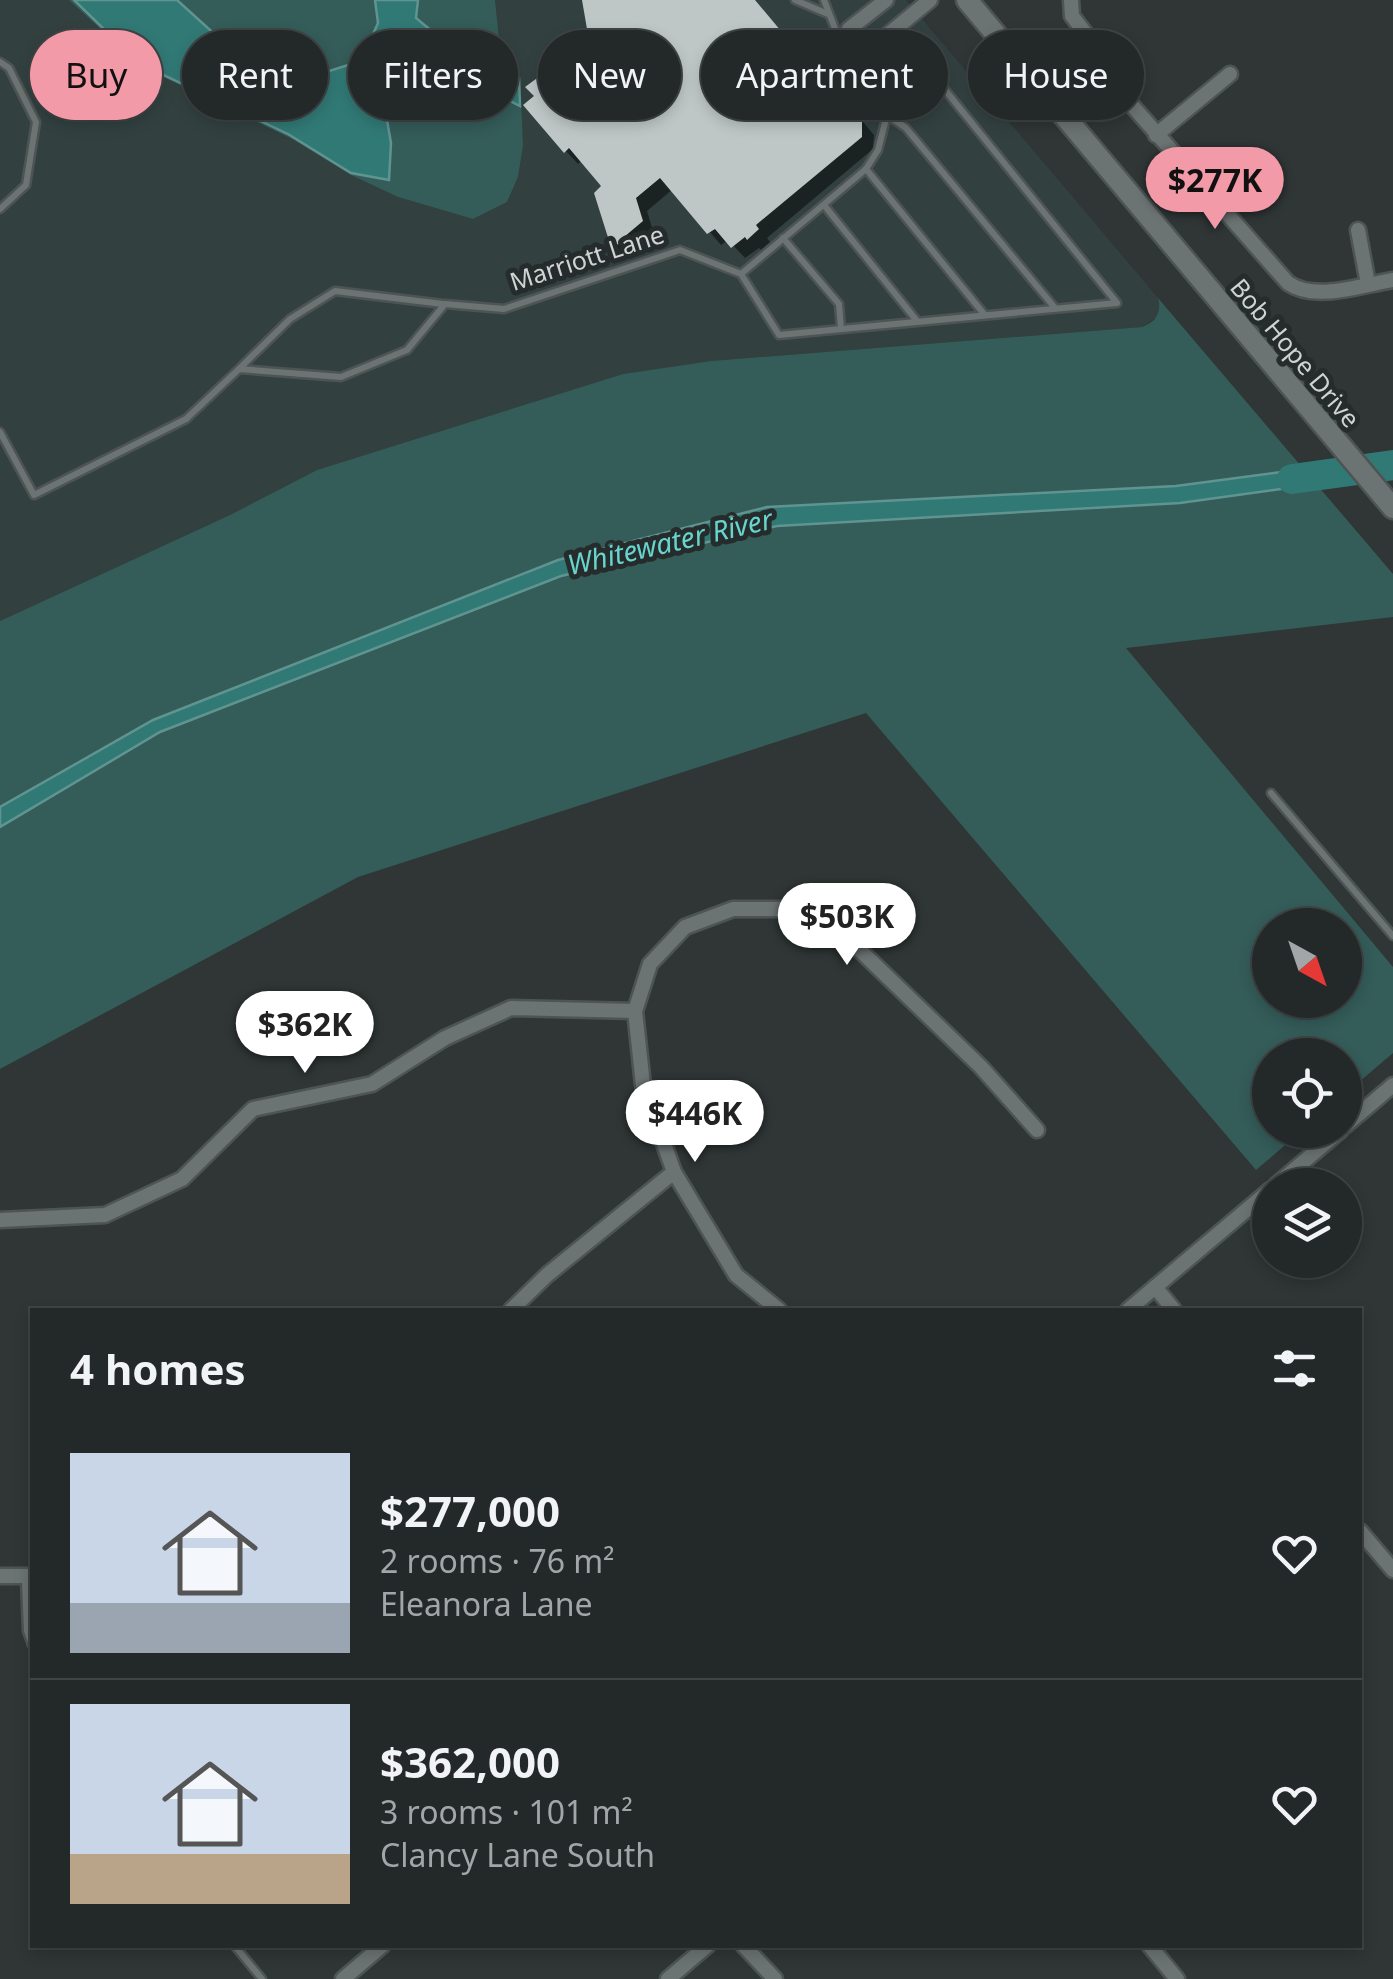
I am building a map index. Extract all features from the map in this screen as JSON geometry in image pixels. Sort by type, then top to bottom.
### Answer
[{"type":"main road","name":"Bob Hope Drive","points":[[967,0],[992,30]]},
{"type":"main road","name":"Bob Hope Drive","points":[[1067,120],[1393,508]]},
{"type":"street","points":[[849,30],[886,0]]},
{"type":"street","points":[[894,30],[930,0]]},
{"type":"street","points":[[1071,0],[1072,16],[1081,30]]},
{"type":"street","points":[[1156,135],[1230,74]]},
{"type":"street","points":[[1144,120],[1288,283],[1299,290],[1314,292],[1393,280]]},
{"type":"street","points":[[1358,230],[1368,284]]},
{"type":"street","points":[[777,1308],[736,1275],[674,1172],[643,1084],[635,1011],[650,964],[685,927],[733,908],[792,909],[842,933],[980,1067],[1037,1130]]},
{"type":"street","points":[[0,1220],[106,1215],[182,1179],[254,1109],[372,1084],[445,1038],[511,1008],[635,1011]]},
{"type":"street","points":[[1362,1112],[1393,1086]]},
{"type":"street","points":[[1296,1168],[1319,1148]]},
{"type":"street","points":[[513,1308],[674,1172]]},
{"type":"street","points":[[1130,1308],[1252,1205]]},
{"type":"street","points":[[1155,1288],[1172,1308]]},
{"type":"street","points":[[1362,1533],[1393,1570]]},
{"type":"street","points":[[0,1576],[29,1576]]},
{"type":"street","points":[[343,1979],[380,1948]]},
{"type":"street","points":[[668,1979],[704,1948]]},
{"type":"street","points":[[746,1948],[775,1979]]},
{"type":"street","points":[[1151,1948],[1177,1979]]},
{"type":"lane","points":[[795,0],[829,14]]},
{"type":"lane","points":[[824,0],[835,30]]},
{"type":"lane","points":[[0,62],[9,68],[36,122],[26,185],[0,209]]},
{"type":"lane","points":[[886,120],[878,150],[866,169],[741,274],[779,335],[1117,302],[948,93]]},
{"type":"lane","points":[[894,120],[906,128],[1056,308]]},
{"type":"lane","points":[[866,169],[984,315]]},
{"type":"lane","points":[[824,205],[917,322]]},
{"type":"lane","points":[[784,238],[838,304],[840,329]]},
{"type":"lane","name":"Marriott Lane","points":[[0,432],[34,495],[186,419],[290,319],[335,291],[504,309],[680,250],[741,274]]},
{"type":"lane","points":[[239,369],[341,377],[407,350],[444,304]]},
{"type":"lane","points":[[1271,793],[1393,936]]},
{"type":"lane","points":[[29,1576],[25,1614],[30,1636]]},
{"type":"lane","points":[[236,1948],[262,1979]]},
{"type":"shaded area","points":[[0,0],[69,0],[102,30],[30,30],[30,120],[162,120],[162,76],[182,86],[182,120],[253,120],[398,197],[473,219],[507,202],[518,177],[523,146],[518,30],[498,30],[495,0],[906,0],[931,30],[701,30],[701,120],[948,120],[948,50],[968,73],[968,120],[1007,120],[1158,298],[1157,317],[1142,327],[711,361],[623,374],[317,470],[230,515],[0,621]]},
{"type":"shaded area","points":[[69,0],[495,0],[498,30],[348,30],[348,120],[518,120],[518,69],[523,146],[518,177],[507,202],[473,219],[398,197],[253,120],[328,120],[328,30],[182,30],[182,86],[162,76],[162,30],[102,30]]},
{"type":"shaded area","points":[[1158,298],[1393,574],[1393,617],[1126,648],[1344,908],[1252,908],[1252,1018],[1362,1018],[1362,930],[1393,967],[1393,1053],[1362,1079],[1362,1038],[1252,1038],[1252,1148],[1282,1148],[1258,1168],[1254,1168],[866,713],[358,877],[0,1069],[0,621],[230,515],[317,470],[623,374],[711,361],[1142,327],[1157,316]]},
{"type":"water","points":[[74,0],[177,0],[210,30],[182,30],[182,84],[162,74],[162,30],[105,30]]},
{"type":"water","points":[[375,0],[418,0],[416,18],[430,30],[375,30],[378,23]]},
{"type":"water","points":[[348,65],[348,120],[387,120],[391,143],[389,180],[351,173],[258,120],[328,120],[328,71]]},
{"type":"water","points":[[1326,466],[1339,481],[1180,503],[777,526],[561,576],[160,732],[0,827],[0,807],[153,720],[558,560],[767,507],[1176,486]]},
{"type":"building","points":[[582,0],[755,0],[780,30],[701,30],[701,120],[862,120],[862,137],[756,225],[759,229],[747,240],[745,237],[731,248],[715,229],[707,234],[660,178],[636,198],[643,221],[624,237],[624,242],[611,247],[594,193],[601,186],[569,148],[564,153],[523,105],[534,96],[525,87],[538,77],[538,120],[681,120],[681,30],[587,29]]},
{"type":"waterway","name":"Whitewater River","points":[[1292,479],[1393,465]]}]
